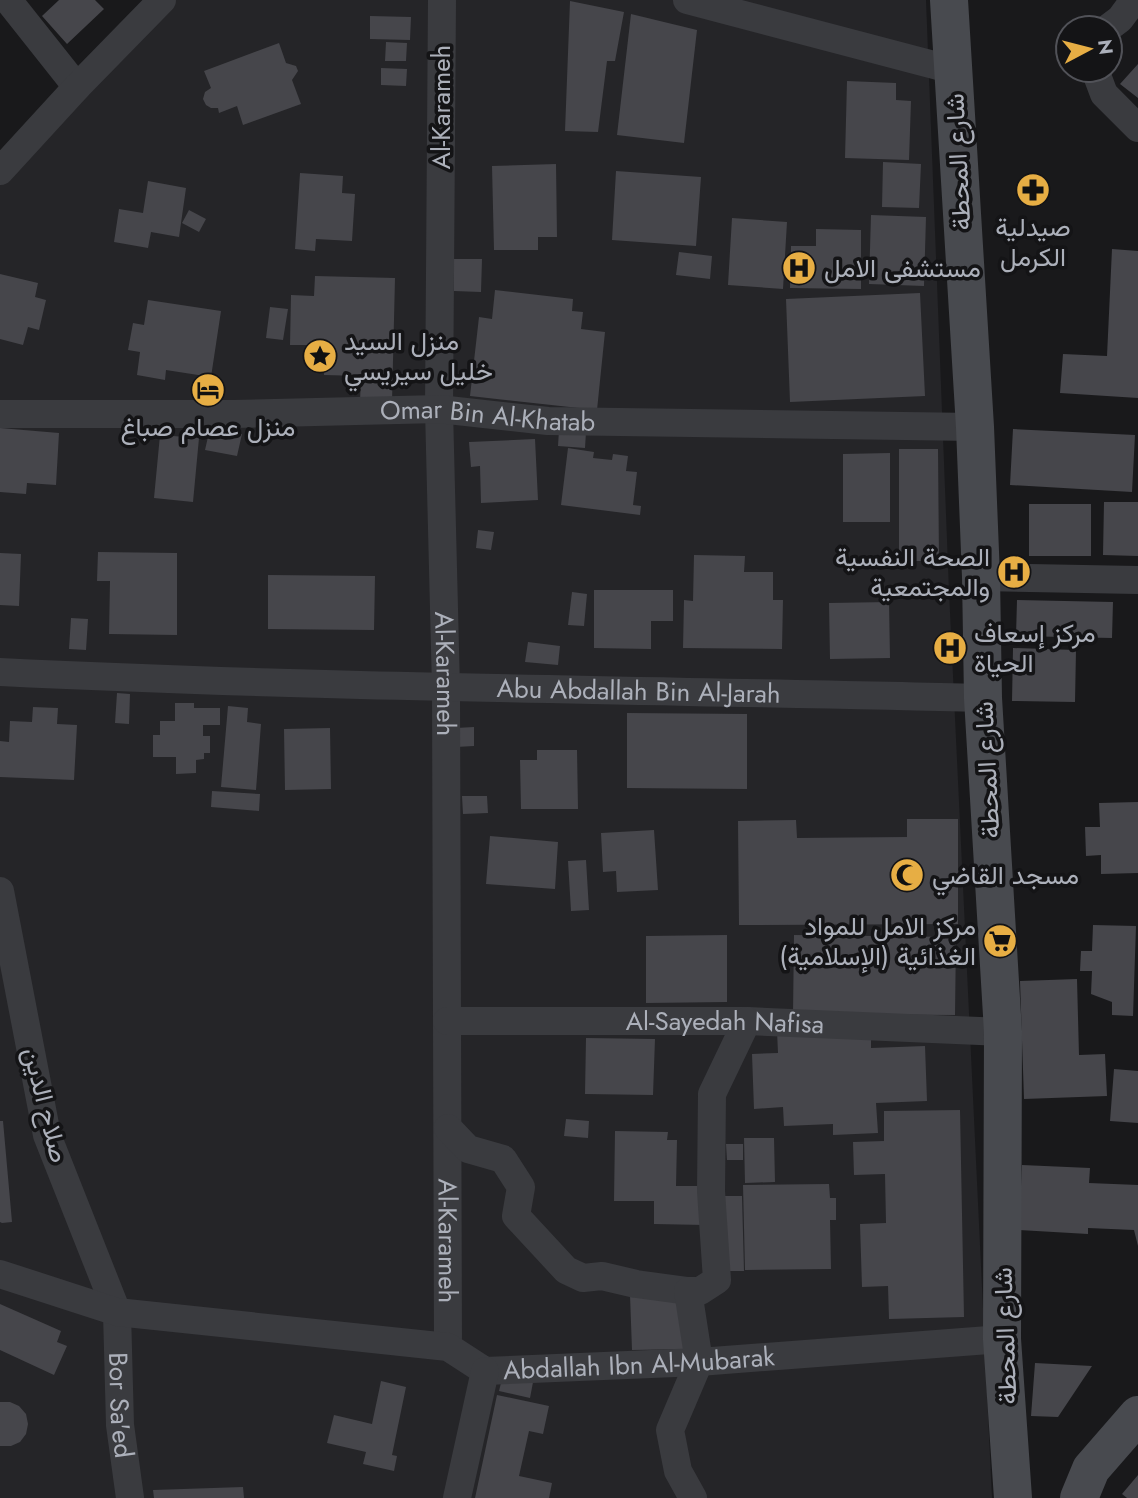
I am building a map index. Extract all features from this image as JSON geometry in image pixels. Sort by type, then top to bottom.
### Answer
[{"type":"main road","name":"شارع المحطة","points":[[949,0],[975,427],[983,698],[1003,1032],[1002,1339],[1013,1498]]},
{"type":"main road","points":[[1079,1498],[1091,1469],[1138,1415]]},
{"type":"street","points":[[8,0],[77,87]]},
{"type":"street","points":[[0,171],[77,87],[163,0]]},
{"type":"street","name":"Al-Karameh","points":[[442,0],[439,410],[446,688],[448,1348]]},
{"type":"street","points":[[687,0],[953,70]]},
{"type":"street","points":[[1100,84],[1104,94],[1138,128]]},
{"type":"street","name":"Omar Bin Al-Khatab","points":[[0,414],[439,410],[548,421],[975,427]]},
{"type":"street","points":[[981,577],[1138,580]]},
{"type":"street","name":"Abu Abdallah Bin Al-Jarah","points":[[0,672],[446,688],[983,698]]},
{"type":"street","name":"صلاح الدين","points":[[0,891],[47,1135],[117,1312]]},
{"type":"street","name":"Al-Sayedah Nafisa","points":[[447,1021],[747,1021],[1003,1032]]},
{"type":"street","points":[[448,1128],[468,1149],[503,1159],[521,1187],[516,1216],[566,1270],[583,1278],[602,1276],[700,1291],[717,1280],[711,1191],[712,1094],[747,1021]]},
{"type":"street","name":"Abdallah Ibn Al-Mubarak","points":[[0,1275],[117,1312],[448,1348],[485,1371],[699,1362],[1002,1339]]},
{"type":"street","points":[[688,1291],[699,1362],[670,1426],[672,1451],[678,1471],[693,1498]]},
{"type":"street","name":"Bor Sa'ed","points":[[117,1312],[120,1425],[130,1498]]},
{"type":"street","points":[[457,1498],[485,1371]]},
{"type":"shaded area","points":[[157,0],[926,0],[949,591],[992,1498],[0,1498],[0,159]]},
{"type":"building","points":[[59,0],[95,0],[104,9],[67,44],[42,16]]},
{"type":"building","points":[[570,1],[624,12],[615,61],[607,61],[598,132],[565,131]]},
{"type":"building","points":[[631,14],[697,30],[684,143],[617,135]]},
{"type":"building","points":[[370,16],[411,17],[410,40],[370,39]]},
{"type":"building","points":[[386,42],[407,43],[406,61],[385,61]]},
{"type":"building","points":[[279,43],[286,63],[296,66],[298,71],[292,80],[301,104],[243,125],[237,106],[219,113],[218,108],[206,105],[203,99],[205,92],[211,88],[204,71]]},
{"type":"building","points":[[1138,64],[1138,98],[1120,84],[1124,84],[1124,80]]},
{"type":"building","points":[[381,68],[407,69],[406,86],[381,85]]},
{"type":"building","points":[[847,81],[896,83],[896,100],[911,101],[909,160],[845,158]]},
{"type":"building","points":[[883,162],[921,164],[919,208],[882,207]]},
{"type":"building","points":[[556,164],[557,237],[538,237],[538,250],[494,250],[492,166]]},
{"type":"building","points":[[616,171],[701,177],[696,246],[612,240]]},
{"type":"building","points":[[300,173],[343,176],[342,193],[355,194],[352,241],[316,239],[315,251],[295,249]]},
{"type":"building","points":[[148,181],[186,188],[179,237],[151,232],[148,248],[114,242],[119,209],[143,213]]},
{"type":"building","points":[[189,210],[206,219],[199,232],[182,223]]},
{"type":"building","points":[[871,215],[926,217],[924,286],[869,284]]},
{"type":"building","points":[[732,218],[787,222],[783,289],[728,285]]},
{"type":"building","points":[[816,229],[861,230],[861,289],[790,288],[791,246],[816,246]]},
{"type":"building","points":[[1112,249],[1138,251],[1138,398],[1060,393],[1063,354],[1107,356]]},
{"type":"building","points":[[679,252],[712,256],[710,279],[676,275]]},
{"type":"building","points":[[454,259],[482,259],[481,292],[454,291]]},
{"type":"building","points":[[0,274],[38,283],[35,297],[46,300],[39,330],[28,327],[23,345],[0,339]]},
{"type":"building","points":[[315,276],[395,278],[392,402],[360,402],[361,376],[324,375],[325,345],[290,345],[291,295],[314,296]]},
{"type":"building","points":[[495,290],[573,299],[572,311],[583,312],[581,329],[605,332],[597,410],[470,396],[479,317],[492,319]]},
{"type":"building","points":[[920,293],[925,396],[790,402],[786,299]]},
{"type":"building","points":[[148,300],[221,311],[211,377],[166,370],[165,380],[137,375],[140,352],[128,350],[133,323],[144,325]]},
{"type":"building","points":[[270,307],[288,309],[283,340],[266,338]]},
{"type":"building","points":[[0,428],[59,433],[56,485],[27,483],[26,494],[0,492]]},
{"type":"building","points":[[210,428],[242,434],[237,456],[205,450]]},
{"type":"building","points":[[1013,429],[1135,435],[1132,492],[1010,485]]},
{"type":"building","points":[[559,430],[586,432],[585,448],[558,446]]},
{"type":"building","points":[[160,435],[199,438],[193,502],[154,498]]},
{"type":"building","points":[[535,439],[538,500],[481,503],[480,466],[471,467],[469,442]]},
{"type":"building","points":[[568,448],[594,452],[593,458],[612,460],[613,454],[628,456],[626,471],[637,472],[633,505],[641,506],[640,515],[561,505]]},
{"type":"building","points":[[899,449],[938,449],[939,561],[899,561]]},
{"type":"building","points":[[890,453],[890,522],[843,522],[843,454]]},
{"type":"building","points":[[1104,502],[1138,502],[1138,556],[1103,555]]},
{"type":"building","points":[[1029,504],[1091,504],[1091,556],[1029,556]]},
{"type":"building","points":[[478,530],[494,532],[491,550],[476,548]]},
{"type":"building","points":[[98,552],[177,553],[177,635],[109,634],[110,581],[97,581]]},
{"type":"building","points":[[0,553],[21,554],[19,606],[0,605]]},
{"type":"building","points":[[694,555],[745,556],[744,572],[773,572],[773,600],[783,600],[782,649],[683,648],[684,600],[693,601]]},
{"type":"building","points":[[268,575],[375,576],[374,630],[268,629]]},
{"type":"building","points":[[594,590],[673,590],[673,621],[651,621],[651,649],[594,648]]},
{"type":"building","points":[[572,592],[587,594],[584,626],[568,625]]},
{"type":"building","points":[[1017,600],[1113,602],[1112,638],[1016,636]]},
{"type":"building","points":[[889,602],[890,658],[830,659],[829,603]]},
{"type":"building","points":[[71,618],[88,619],[86,650],[69,649]]},
{"type":"building","points":[[528,642],[560,646],[558,665],[525,662]]},
{"type":"building","points":[[1013,648],[1076,650],[1075,702],[1012,701]]},
{"type":"building","points":[[117,693],[130,694],[129,724],[115,723]]},
{"type":"building","points":[[175,703],[194,703],[194,708],[220,708],[220,725],[203,725],[203,736],[210,736],[210,753],[204,753],[204,759],[196,760],[196,773],[176,774],[176,757],[153,757],[153,735],[160,735],[160,721],[175,721]]},
{"type":"building","points":[[228,706],[248,708],[247,722],[261,724],[256,790],[221,787]]},
{"type":"building","points":[[33,707],[58,708],[57,724],[77,725],[74,780],[0,777],[0,741],[9,742],[10,721],[32,722]]},
{"type":"building","points":[[627,713],[747,714],[747,789],[627,788]]},
{"type":"building","points":[[474,727],[474,746],[456,747],[456,728]]},
{"type":"building","points":[[330,728],[331,789],[285,790],[284,729]]},
{"type":"building","points":[[537,750],[577,750],[578,809],[521,809],[520,760],[537,760]]},
{"type":"building","points":[[212,791],[260,794],[259,811],[211,807]]},
{"type":"building","points":[[462,796],[487,796],[488,813],[463,814]]},
{"type":"building","points":[[1138,802],[1138,873],[1101,874],[1101,855],[1086,856],[1085,827],[1100,827],[1099,803]]},
{"type":"building","points":[[907,819],[958,819],[958,924],[739,925],[738,821],[796,820],[797,838],[907,837]]},
{"type":"building","points":[[654,830],[658,890],[617,892],[616,871],[603,872],[601,833]]},
{"type":"building","points":[[490,836],[558,842],[555,889],[486,884]]},
{"type":"building","points":[[586,860],[589,910],[571,911],[568,861]]},
{"type":"building","points":[[1093,925],[1136,926],[1133,1016],[1112,1015],[1112,1002],[1091,994],[1092,971],[1080,971],[1081,951],[1092,951]]},
{"type":"building","points":[[727,935],[727,1002],[646,1003],[646,936]]},
{"type":"building","points":[[794,935],[956,937],[955,1015],[793,1014]]},
{"type":"building","points":[[1077,979],[1079,1055],[1105,1054],[1107,1096],[1024,1099],[1020,981]]},
{"type":"building","points":[[777,1031],[871,1035],[871,1048],[925,1046],[927,1101],[876,1103],[878,1133],[833,1135],[833,1124],[784,1126],[783,1107],[754,1109],[752,1054],[778,1053]]},
{"type":"building","points":[[586,1038],[655,1039],[653,1095],[585,1094]]},
{"type":"building","points":[[1114,1069],[1138,1071],[1138,1123],[1110,1121]]},
{"type":"building","points":[[960,1110],[964,1317],[889,1319],[888,1286],[862,1287],[860,1224],[886,1223],[885,1174],[854,1175],[853,1142],[884,1141],[884,1111]]},
{"type":"building","points":[[566,1119],[589,1121],[588,1138],[564,1136]]},
{"type":"building","points":[[0,1121],[3,1121],[12,1222],[2,1223],[0,1222]]},
{"type":"building","points":[[615,1131],[668,1132],[667,1140],[677,1140],[676,1186],[705,1186],[705,1225],[654,1224],[654,1201],[614,1201]]},
{"type":"building","points":[[744,1138],[774,1138],[775,1182],[745,1183]]},
{"type":"building","points":[[726,1144],[743,1144],[743,1160],[727,1160]]},
{"type":"building","points":[[1022,1165],[1090,1168],[1089,1183],[1138,1185],[1138,1246],[1134,1230],[1088,1228],[1088,1234],[1019,1230]]},
{"type":"building","points":[[829,1184],[830,1198],[836,1198],[836,1220],[830,1220],[831,1269],[745,1270],[743,1185]]},
{"type":"building","points":[[718,1196],[742,1196],[744,1271],[719,1271]]},
{"type":"building","points":[[683,1293],[684,1349],[632,1350],[630,1295]]},
{"type":"building","points":[[0,1304],[61,1331],[57,1342],[67,1346],[54,1375],[0,1350]]},
{"type":"building","points":[[1035,1363],[1092,1366],[1058,1417],[1031,1416]]},
{"type":"building","points":[[504,1371],[534,1377],[530,1398],[499,1391]]},
{"type":"building","points":[[381,1381],[406,1387],[392,1455],[397,1456],[394,1471],[363,1464],[366,1452],[327,1443],[334,1415],[372,1424]]},
{"type":"building","points":[[497,1395],[549,1406],[543,1434],[529,1431],[519,1476],[552,1483],[549,1498],[475,1498]]},
{"type":"building","points":[[0,1402],[19,1406],[26,1414],[26,1434],[20,1442],[11,1446],[0,1446]]},
{"type":"building","points":[[1138,1475],[1138,1498],[1127,1498],[1122,1494]]},
{"type":"building","points":[[243,1487],[244,1498],[154,1498],[153,1490]]},
{"type":"place","name":"صيدلية الكرمل","points":[[1033,190]]},
{"type":"place","name":"مستشفى الامل","points":[[799,268]]},
{"type":"place","name":"منزل السيد خليل سيريسي","points":[[320,356]]},
{"type":"place","name":"منزل عصام صباغ","points":[[208,390]]},
{"type":"place","name":"الصحة النفسية والمجتمعية","points":[[1014,572]]},
{"type":"place","name":"مركز إسعاف الحياة","points":[[950,648]]},
{"type":"place","name":"مسجد القاضي","points":[[907,875]]},
{"type":"place","name":"مركز الامل للمواد الغذائية (الإسلامية)","points":[[1000,941]]}]
